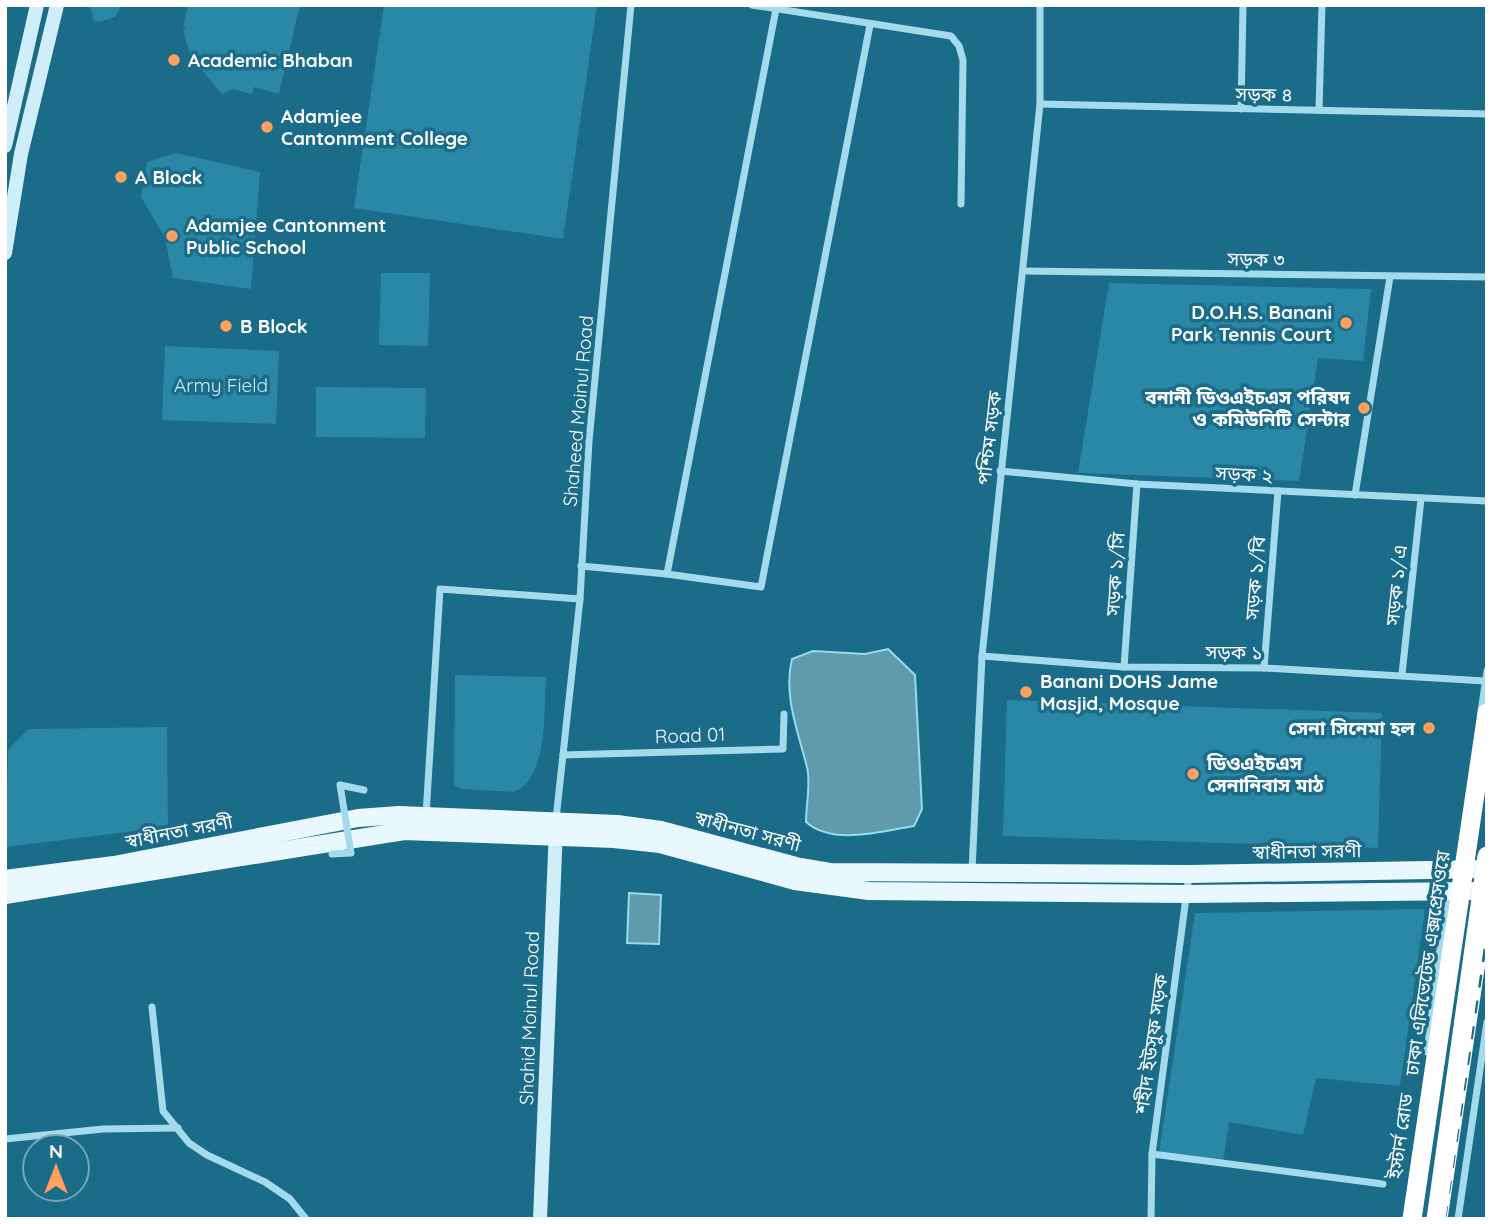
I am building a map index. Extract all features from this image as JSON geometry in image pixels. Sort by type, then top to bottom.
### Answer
[{"type":"highway","name":"ঢাকা এলিভেটেড এক্সপ্রেসওয়ে","points":[[1412,1219],[1487,713]]},
{"type":"highway","points":[[1436,1219],[1487,856]]},
{"type":"main road","points":[[5,146],[37,5]]},
{"type":"main road","points":[[5,253],[21,154],[57,5]]},
{"type":"main road","name":"স্বাধীনতা সরণী","points":[[5,879],[114,865],[358,818],[426,816],[556,828],[660,844],[828,888],[1188,894],[1487,891]]},
{"type":"main road","name":"স্বাধীনতা সরণী","points":[[5,895],[404,831],[556,828],[661,830],[796,866],[831,872],[972,875],[1487,869]]},
{"type":"main road","name":"Shahid Moinul Road","points":[[540,1219],[556,828]]},
{"type":"street","name":"Shaheed Moinul Road","points":[[556,828],[580,598],[589,441],[631,5]]},
{"type":"street","points":[[752,5],[951,36],[959,46],[963,60],[961,204]]},
{"type":"street","name":"পশ্চিম সড়ক","points":[[972,875],[982,656],[1040,104],[1040,5]]},
{"type":"street","points":[[1241,109],[1243,5]]},
{"type":"street","points":[[1319,110],[1322,5]]},
{"type":"street","points":[[667,574],[776,9]]},
{"type":"street","points":[[581,566],[761,587],[870,25]]},
{"type":"street","name":"সড়ক ৪","points":[[1040,104],[1487,114]]},
{"type":"street","name":"সড়ক ৩","points":[[1024,271],[1487,277]]},
{"type":"street","points":[[1354,495],[1390,276]]},
{"type":"street","name":"সড়ক ২","points":[[1000,471],[1137,484],[1487,501]]},
{"type":"street","name":"সড়ক ১/সি","points":[[1124,667],[1137,484]]},
{"type":"street","name":"সড়ক ১/বি","points":[[1264,668],[1278,491]]},
{"type":"street","name":"সড়ক ১/এ","points":[[1402,674],[1421,499]]},
{"type":"street","points":[[426,816],[440,589],[580,598]]},
{"type":"street","name":"সড়ক ১","points":[[982,656],[1124,667],[1264,668],[1402,674],[1485,681]]},
{"type":"street","name":"ইস্টার্ন রোড","points":[[1404,1219],[1452,890],[1460,869],[1487,671]]},
{"type":"street","name":"Road 01","points":[[563,755],[783,749],[784,714]]},
{"type":"street","points":[[332,854],[351,853],[340,785],[364,790]]},
{"type":"street","name":"শহীদ ইউসুফ সড়ক","points":[[1151,1219],[1152,1154],[1189,874]]},
{"type":"street","points":[[152,1007],[163,1111],[189,1143],[206,1155],[235,1165],[290,1199],[306,1219]]},
{"type":"street","points":[[1458,1219],[1487,1023]]},
{"type":"street","points":[[5,1139],[103,1129],[178,1128]]},
{"type":"street","points":[[1152,1154],[1383,1184]]},
{"type":"green space","points":[[90,5],[122,5],[115,17],[99,22],[93,20]]},
{"type":"green space","points":[[188,5],[300,5],[279,94],[254,87],[252,94],[233,89],[222,94],[191,57],[194,55],[190,55],[183,30],[187,28],[183,27]]},
{"type":"green space","points":[[384,5],[597,5],[563,239],[354,208]]},
{"type":"green space","points":[[176,153],[260,172],[251,289],[173,278],[165,238],[141,197],[147,162]]},
{"type":"green space","points":[[381,273],[430,273],[428,346],[379,345]]},
{"type":"green space","points":[[1109,283],[1371,289],[1363,361],[1318,358],[1299,481],[1078,473]]},
{"type":"green space","name":"Army Field","points":[[165,346],[279,351],[276,424],[162,420]]},
{"type":"green space","name":"Army Field","points":[[316,387],[426,388],[425,438],[316,437]]},
{"type":"green space","points":[[455,675],[546,677],[539,759],[525,785],[513,792],[461,789],[454,785]]},
{"type":"green space","name":"ডিওএইচএস সেনানিবাস মাঠ","points":[[1007,700],[1382,713],[1378,848],[1003,836]]},
{"type":"green space","points":[[167,727],[168,827],[6,847],[8,750],[28,729]]},
{"type":"green space","points":[[1425,909],[1400,1086],[1316,1078],[1303,1135],[1229,1122],[1223,1162],[1159,1153],[1195,913]]},
{"type":"shaded area","points":[[888,649],[915,675],[922,809],[914,826],[858,835],[817,829],[806,822],[808,773],[790,699],[792,659],[813,651],[865,654]]},
{"type":"shaded area","points":[[629,893],[661,895],[659,944],[627,943]]},
{"type":"tram line","points":[[1431,1219],[1487,854]]},
{"type":"railway","points":[[1444,1219],[1487,929]]},
{"type":"place","name":"Academic Bhaban","points":[[174,60]]},
{"type":"place","name":"Adamjee Cantonment College","points":[[267,127]]},
{"type":"place","name":"A Block","points":[[121,177]]},
{"type":"place","name":"Adamjee Cantonment Public School","points":[[172,236]]},
{"type":"place","name":"D.O.H.S. Banani Park Tennis Court","points":[[1346,323]]},
{"type":"place","name":"B Block","points":[[226,326]]},
{"type":"place","name":"বনানী ডিওএইচএস পরিষদ ও কমিউনিটি সেন্টার","points":[[1364,408]]},
{"type":"place","name":"Banani DOHS Jame Masjid, Mosque","points":[[1026,692]]},
{"type":"place","name":"সেনা সিনেমা হল","points":[[1429,728]]},
{"type":"place","name":"ডিওএইচএস সেনানিবাস মাঠ","points":[[1193,774]]}]
